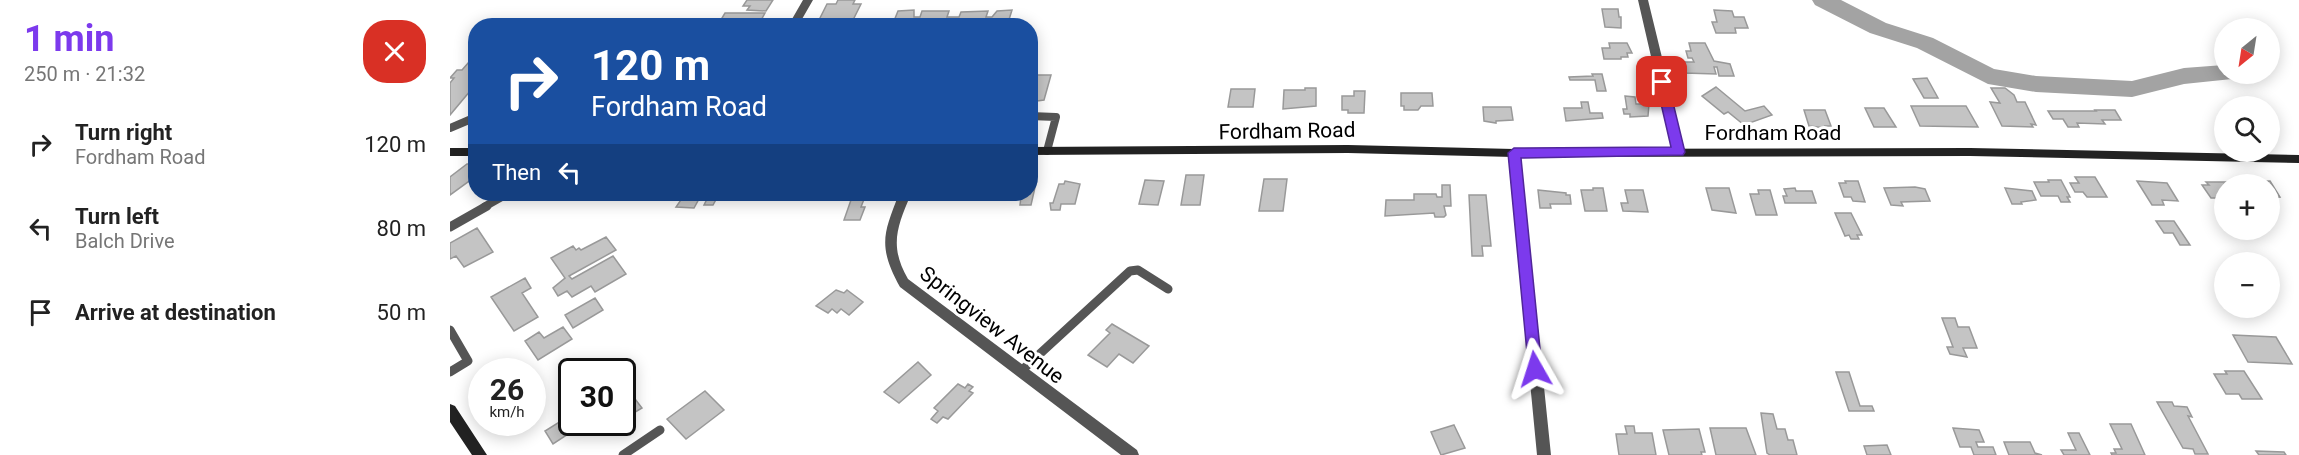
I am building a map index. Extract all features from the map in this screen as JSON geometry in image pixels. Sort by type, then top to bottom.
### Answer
[{"type":"street","points":[[798,18],[808,0]]},
{"type":"street","points":[[1643,0],[1679,152]]},
{"type":"street","name":"Fordham Road","points":[[1038,151],[1348,149],[1514,153],[1970,152],[2299,159]]},
{"type":"street","points":[[451,153],[468,152]]},
{"type":"street","points":[[1514,153],[1544,455]]},
{"type":"street","name":"Springview Avenue","points":[[902,201],[893,223],[889,246],[892,265],[904,283],[1132,455]]},
{"type":"street","points":[[450,410],[480,455]]},
{"type":"lane","points":[[1038,116],[1056,117],[1047,151]]},
{"type":"lane","points":[[450,128],[468,120]]},
{"type":"lane","points":[[450,227],[495,201]]},
{"type":"lane","points":[[1020,372],[1130,271],[1138,270],[1168,289]]},
{"type":"lane","points":[[450,330],[468,361],[450,372]]},
{"type":"lane","points":[[623,455],[660,430]]},
{"type":"building","points":[[747,0],[773,0],[766,11],[747,10],[750,6],[743,6]]},
{"type":"building","points":[[838,0],[855,0],[853,4],[861,4],[854,18],[820,18],[827,4],[836,4]]},
{"type":"building","points":[[1602,9],[1618,9],[1621,28],[1605,27]]},
{"type":"building","points":[[914,10],[914,17],[920,17],[922,11],[949,11],[947,17],[959,17],[961,12],[988,11],[986,17],[992,17],[997,11],[1012,10],[1010,18],[895,18],[898,11]]},
{"type":"building","points":[[1714,10],[1732,11],[1734,17],[1744,17],[1748,28],[1735,28],[1736,33],[1716,33],[1712,22],[1717,22]]},
{"type":"building","points":[[725,13],[765,13],[762,18],[722,18]]},
{"type":"building","points":[[1609,43],[1627,43],[1632,53],[1627,53],[1628,57],[1621,57],[1621,59],[1604,59],[1602,48],[1610,48]]},
{"type":"building","points":[[1689,43],[1705,43],[1714,61],[1730,64],[1734,76],[1719,76],[1717,67],[1714,67],[1716,74],[1684,73],[1682,62],[1694,62],[1692,58],[1688,58],[1686,51],[1691,51]]},
{"type":"building","points":[[468,63],[468,94],[450,115],[450,83],[454,78],[450,78],[457,70],[462,70]]},
{"type":"building","points":[[1592,74],[1602,74],[1606,91],[1597,91],[1595,80],[1570,80],[1569,77],[1593,76]]},
{"type":"building","points":[[1038,75],[1051,75],[1044,100],[1038,101]]},
{"type":"building","points":[[1927,78],[1938,98],[1924,98],[1913,79]]},
{"type":"building","points":[[1716,87],[1745,111],[1764,106],[1772,115],[1744,125],[1728,112],[1724,114],[1702,96]]},
{"type":"building","points":[[1305,88],[1316,88],[1316,106],[1283,109],[1284,90],[1305,90]]},
{"type":"building","points":[[1991,88],[2005,88],[2014,95],[2017,102],[2025,102],[2036,125],[2031,124],[2033,127],[2002,126],[1990,102],[2000,103]]},
{"type":"building","points":[[1231,89],[1255,89],[1253,107],[1228,107]]},
{"type":"building","points":[[1354,91],[1365,91],[1364,113],[1348,113],[1348,110],[1342,110],[1342,96],[1354,96]]},
{"type":"building","points":[[1401,93],[1432,93],[1433,106],[1421,106],[1418,110],[1404,110],[1404,106],[1401,106]]},
{"type":"building","points":[[1625,96],[1635,97],[1636,104],[1649,104],[1648,116],[1630,117],[1630,114],[1624,114],[1623,109],[1627,109]]},
{"type":"building","points":[[1581,102],[1588,102],[1590,113],[1602,113],[1603,118],[1566,121],[1564,108],[1582,108]]},
{"type":"building","points":[[1911,106],[1966,106],[1978,127],[1920,126]]},
{"type":"building","points":[[1483,107],[1511,107],[1513,120],[1496,121],[1496,123],[1484,121]]},
{"type":"building","points":[[1865,108],[1884,108],[1896,127],[1874,127]]},
{"type":"building","points":[[1804,110],[1825,110],[1831,126],[1825,126],[1826,128],[1809,126]]},
{"type":"building","points":[[2115,110],[2121,120],[2102,120],[2105,124],[2077,123],[2079,127],[2068,127],[2063,119],[2053,119],[2048,111],[2096,111]]},
{"type":"building","points":[[468,164],[468,182],[450,195],[450,177]]},
{"type":"building","points":[[1186,175],[1204,175],[1200,205],[1181,205]]},
{"type":"building","points":[[2075,177],[2095,177],[2107,197],[2087,197],[2083,192],[2075,192],[2070,183],[2079,183]]},
{"type":"building","points":[[1264,179],[1287,179],[1283,211],[1259,211]]},
{"type":"building","points":[[1145,180],[1164,181],[1158,205],[1139,204]]},
{"type":"building","points":[[2048,180],[2061,180],[2070,197],[2067,197],[2070,202],[2061,202],[2058,196],[2041,196],[2034,182],[2049,182]]},
{"type":"building","points":[[1065,181],[1080,184],[1075,204],[1061,204],[1060,210],[1051,210],[1050,203],[1053,203],[1059,184],[1064,184]]},
{"type":"building","points":[[1845,181],[1858,181],[1865,202],[1853,201],[1851,197],[1844,197],[1839,183],[1846,183]]},
{"type":"building","points":[[2137,181],[2167,183],[2178,201],[2162,200],[2164,205],[2152,205]]},
{"type":"building","points":[[2206,182],[2214,182],[2214,198],[2211,198],[2202,185],[2209,185]]},
{"type":"building","points":[[1442,185],[1450,185],[1451,206],[1444,206],[1446,215],[1444,217],[1435,217],[1434,213],[1385,216],[1386,200],[1414,200],[1414,194],[1436,194],[1437,197],[1442,197]]},
{"type":"building","points":[[1593,188],[1603,188],[1607,211],[1585,211],[1581,190],[1593,190]]},
{"type":"building","points":[[1706,188],[1729,188],[1736,213],[1712,210]]},
{"type":"building","points":[[1795,188],[1796,191],[1812,191],[1816,203],[1785,203],[1783,196],[1787,196],[1784,189]]},
{"type":"building","points":[[1884,188],[1925,189],[1930,201],[1901,202],[1903,206],[1891,205]]},
{"type":"building","points":[[2005,188],[2032,191],[2036,200],[2012,204]]},
{"type":"building","points":[[1538,190],[1566,193],[1570,195],[1571,204],[1550,204],[1551,208],[1540,208]]},
{"type":"building","points":[[1625,190],[1643,190],[1648,212],[1623,211],[1621,203],[1628,203]]},
{"type":"building","points":[[1758,190],[1770,190],[1777,215],[1756,215],[1750,194],[1759,194]]},
{"type":"building","points":[[1469,195],[1486,195],[1491,246],[1482,246],[1483,256],[1472,256]]},
{"type":"building","points":[[680,201],[698,201],[694,208],[676,207]]},
{"type":"building","points":[[706,201],[715,201],[713,205],[704,205]]},
{"type":"building","points":[[851,201],[863,201],[861,207],[865,207],[860,220],[844,220]]},
{"type":"building","points":[[1020,201],[1032,201],[1031,205],[1020,205]]},
{"type":"building","points":[[1835,213],[1851,213],[1862,235],[1857,235],[1859,239],[1851,239],[1849,235],[1845,236]]},
{"type":"building","points":[[2156,221],[2174,221],[2190,245],[2180,245],[2173,233],[2164,233]]},
{"type":"building","points":[[477,228],[493,252],[464,267],[456,256],[450,259],[450,243]]},
{"type":"building","points":[[606,237],[616,250],[569,276],[572,279],[613,256],[626,274],[595,292],[591,286],[572,297],[567,291],[558,296],[553,288],[565,278],[551,258],[573,246],[576,250],[579,248],[581,250]]},
{"type":"building","points":[[525,278],[531,288],[522,293],[538,317],[514,331],[491,297]]},
{"type":"building","points":[[836,290],[844,293],[847,290],[863,302],[849,315],[841,309],[837,313],[832,309],[828,313],[816,306]]},
{"type":"building","points":[[595,298],[603,310],[573,328],[565,315]]},
{"type":"building","points":[[1942,318],[1955,318],[1958,327],[1969,327],[1977,348],[1963,348],[1967,357],[1950,354],[1947,347],[1953,347]]},
{"type":"building","points":[[1112,324],[1149,346],[1133,363],[1119,354],[1107,367],[1088,355],[1110,333],[1106,330]]},
{"type":"building","points":[[563,327],[572,339],[541,358],[537,358],[525,341],[539,332],[544,338]]},
{"type":"building","points":[[2233,335],[2276,337],[2292,364],[2248,362]]},
{"type":"building","points":[[918,362],[931,375],[899,403],[884,392]]},
{"type":"building","points":[[2225,371],[2244,371],[2262,399],[2242,399],[2239,394],[2226,394],[2214,374],[2227,374]]},
{"type":"building","points":[[1836,372],[1849,372],[1860,406],[1872,406],[1874,411],[1849,411]]},
{"type":"building","points":[[958,384],[965,388],[968,384],[973,387],[969,391],[973,393],[948,419],[943,417],[937,423],[931,419],[938,411],[934,408]]},
{"type":"building","points":[[705,391],[724,410],[686,439],[667,419]]},
{"type":"building","points":[[636,400],[642,408],[636,412]]},
{"type":"building","points":[[2157,402],[2172,402],[2174,406],[2187,407],[2192,417],[2188,416],[2208,454],[2195,454],[2193,449],[2183,448]]},
{"type":"building","points":[[1761,413],[1773,414],[1777,429],[1785,429],[1788,440],[1793,440],[1797,455],[1767,453]]},
{"type":"building","points":[[558,423],[558,436],[565,436],[553,444],[546,430]]},
{"type":"building","points":[[2110,424],[2131,424],[2145,455],[2112,455],[2111,453],[2116,453],[2114,449],[2122,449]]},
{"type":"building","points":[[1454,425],[1465,448],[1441,455],[1431,432]]},
{"type":"building","points":[[1625,426],[1634,426],[1635,433],[1652,433],[1656,455],[1619,455],[1616,434],[1627,434]]},
{"type":"building","points":[[1710,428],[1746,428],[1756,455],[1716,455]]},
{"type":"building","points":[[1953,428],[1979,430],[1984,442],[1976,442],[1978,447],[1993,447],[1996,455],[1974,455],[1971,447],[1960,447]]},
{"type":"building","points":[[1699,429],[1705,452],[1701,452],[1702,455],[1669,455],[1663,430]]},
{"type":"building","points":[[2068,433],[2079,433],[2090,455],[2064,455],[2061,450],[2076,450]]},
{"type":"building","points":[[2004,442],[2030,442],[2035,453],[2042,455],[2009,455]]},
{"type":"building","points":[[1887,445],[1891,455],[1867,455],[1864,446]]},
{"type":"building","points":[[2256,451],[2284,452],[2286,455],[2259,455]]},
{"type":"waterway","points":[[1823,0],[1878,28],[1925,43],[1988,76],[2036,84],[2132,89],[2184,76],[2214,74]]},
{"type":"route","points":[[1535,369],[1514,153],[1679,152],[1662,82]]}]
